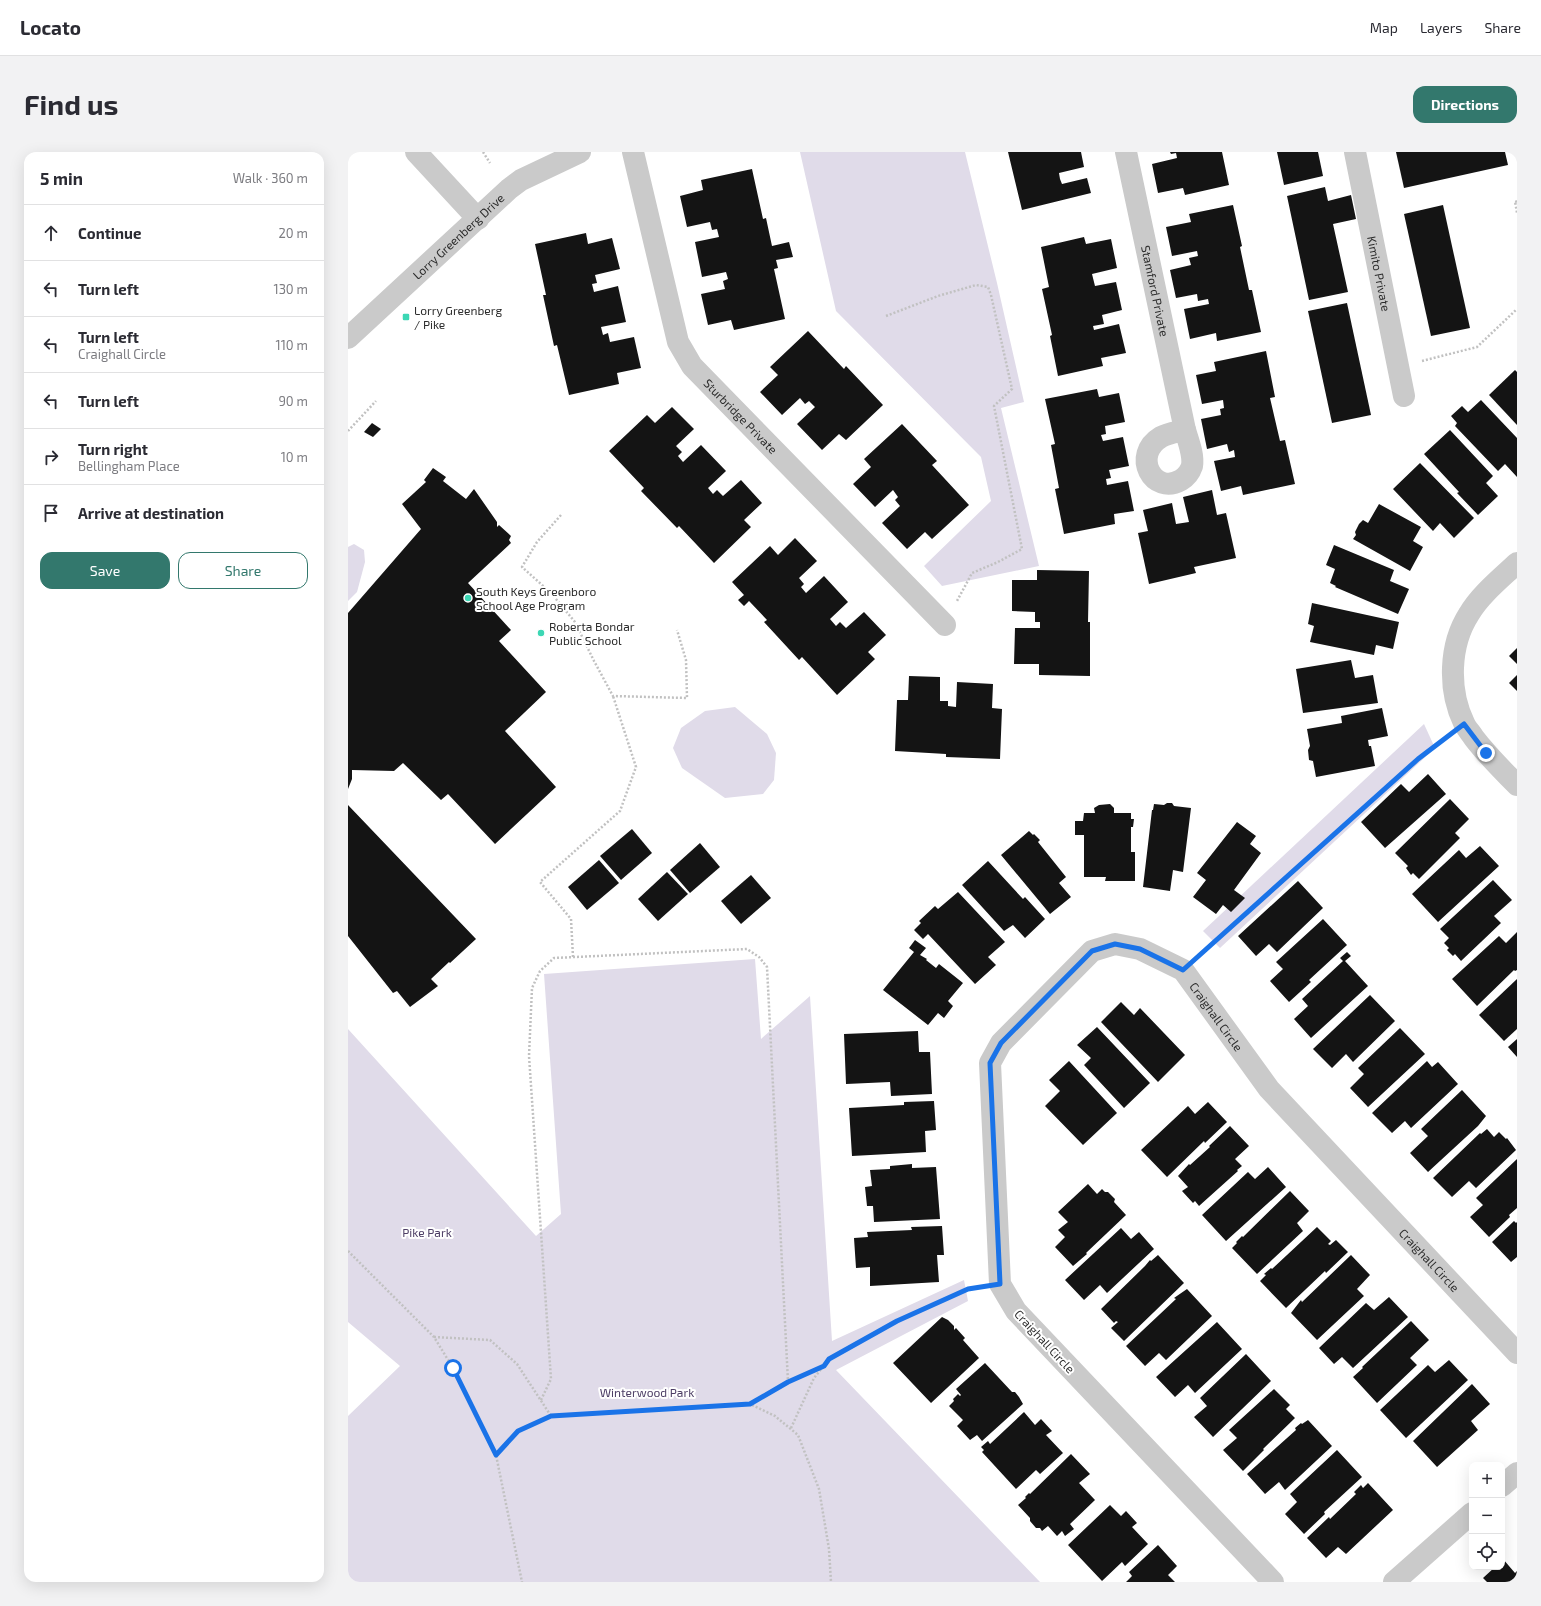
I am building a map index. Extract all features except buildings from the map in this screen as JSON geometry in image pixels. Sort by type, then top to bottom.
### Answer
[{"type":"street","points":[[416,152],[478,219]]},
{"type":"street","name":"Lorry Greenberg Drive","points":[[348,338],[509,189],[521,180],[580,152]]},
{"type":"street","name":"Sturbridge Private","points":[[633,152],[678,342],[692,366],[945,625]]},
{"type":"street","name":"Stamford Private","points":[[1126,152],[1185,430]]},
{"type":"street","name":"Kimito Private","points":[[1355,152],[1404,396]]},
{"type":"street","points":[[1517,563],[1493,586],[1468,614],[1457,639],[1453,663],[1455,699],[1464,724],[1486,753],[1517,785]]},
{"type":"street","name":"Craighall Circle","points":[[1273,1582],[1016,1311],[1000,1284],[990,1063],[1001,1043],[1092,951],[1115,944],[1140,949],[1183,970],[1269,1089],[1517,1353]]},
{"type":"street","points":[[1505,1483],[1517,1472]]},
{"type":"street","points":[[1394,1582],[1469,1515]]},
{"type":"path","points":[[483,152],[490,163]]},
{"type":"path","points":[[1517,202],[1515,201],[1517,213]]},
{"type":"path","points":[[886,316],[938,296],[976,285],[988,287],[1012,389],[994,406],[1022,549],[998,562],[972,573],[945,625]]},
{"type":"path","points":[[1399,367],[1477,347],[1517,309]]},
{"type":"path","points":[[348,431],[376,401]]},
{"type":"path","points":[[561,515],[537,542],[522,567],[551,592],[575,622],[613,696],[636,767],[620,811],[540,882],[571,919],[573,957]]},
{"type":"path","points":[[613,696],[687,698],[686,660],[677,630]]},
{"type":"path","points":[[1183,970],[1418,759],[1464,724]]},
{"type":"path","points":[[541,1400],[551,1379],[529,1056],[532,988],[540,971],[554,958],[747,949],[759,958],[767,967],[788,1382]]},
{"type":"path","points":[[348,1251],[434,1337],[453,1368],[496,1455],[522,1582]]},
{"type":"path","points":[[791,1428],[814,1378],[829,1359],[897,1321],[968,1289],[1000,1284]]},
{"type":"path","points":[[434,1337],[490,1340],[517,1364],[551,1416]]},
{"type":"path","points":[[496,1455],[518,1431],[551,1416],[750,1404],[788,1382],[824,1366]]},
{"type":"path","points":[[750,1404],[775,1416],[798,1434],[819,1489],[829,1549],[831,1582]]},
{"type":"green space","points":[[800,152],[965,152],[1024,402],[1001,408],[1039,566],[942,586],[924,566],[991,501],[981,457],[836,311]]},
{"type":"green space","points":[[354,544],[364,550],[365,562],[357,592],[348,601],[348,547]]},
{"type":"green space","points":[[735,707],[767,734],[776,753],[774,780],[763,794],[725,798],[682,768],[673,748],[681,728],[705,711]]},
{"type":"green space","points":[[1424,724],[1435,748],[1220,948],[1203,931]]},
{"type":"green space","name":"Winterwood Park","points":[[755,959],[761,1039],[810,996],[832,1341],[964,1280],[968,1301],[836,1370],[1040,1582],[348,1582],[348,1416],[400,1366],[348,1322],[348,1029],[536,1236],[561,1214],[544,974]]},
{"type":"place","name":"Lorry Greenberg / Pike","points":[[406,317]]},
{"type":"place","name":"South Keys Greenboro School Age Program","points":[[468,598]]},
{"type":"place","name":"Roberta Bondar Public School","points":[[541,633]]},
{"type":"route","points":[[453,1368],[496,1455],[518,1431],[551,1416],[750,1404],[788,1382],[824,1366],[829,1359],[897,1321],[968,1289],[1000,1284],[990,1063],[1001,1043],[1092,951],[1115,944],[1140,949],[1183,970],[1418,759],[1464,724],[1486,753]]},
{"type":"park label","name":"Pike Park","points":[[427,1232]]}]
